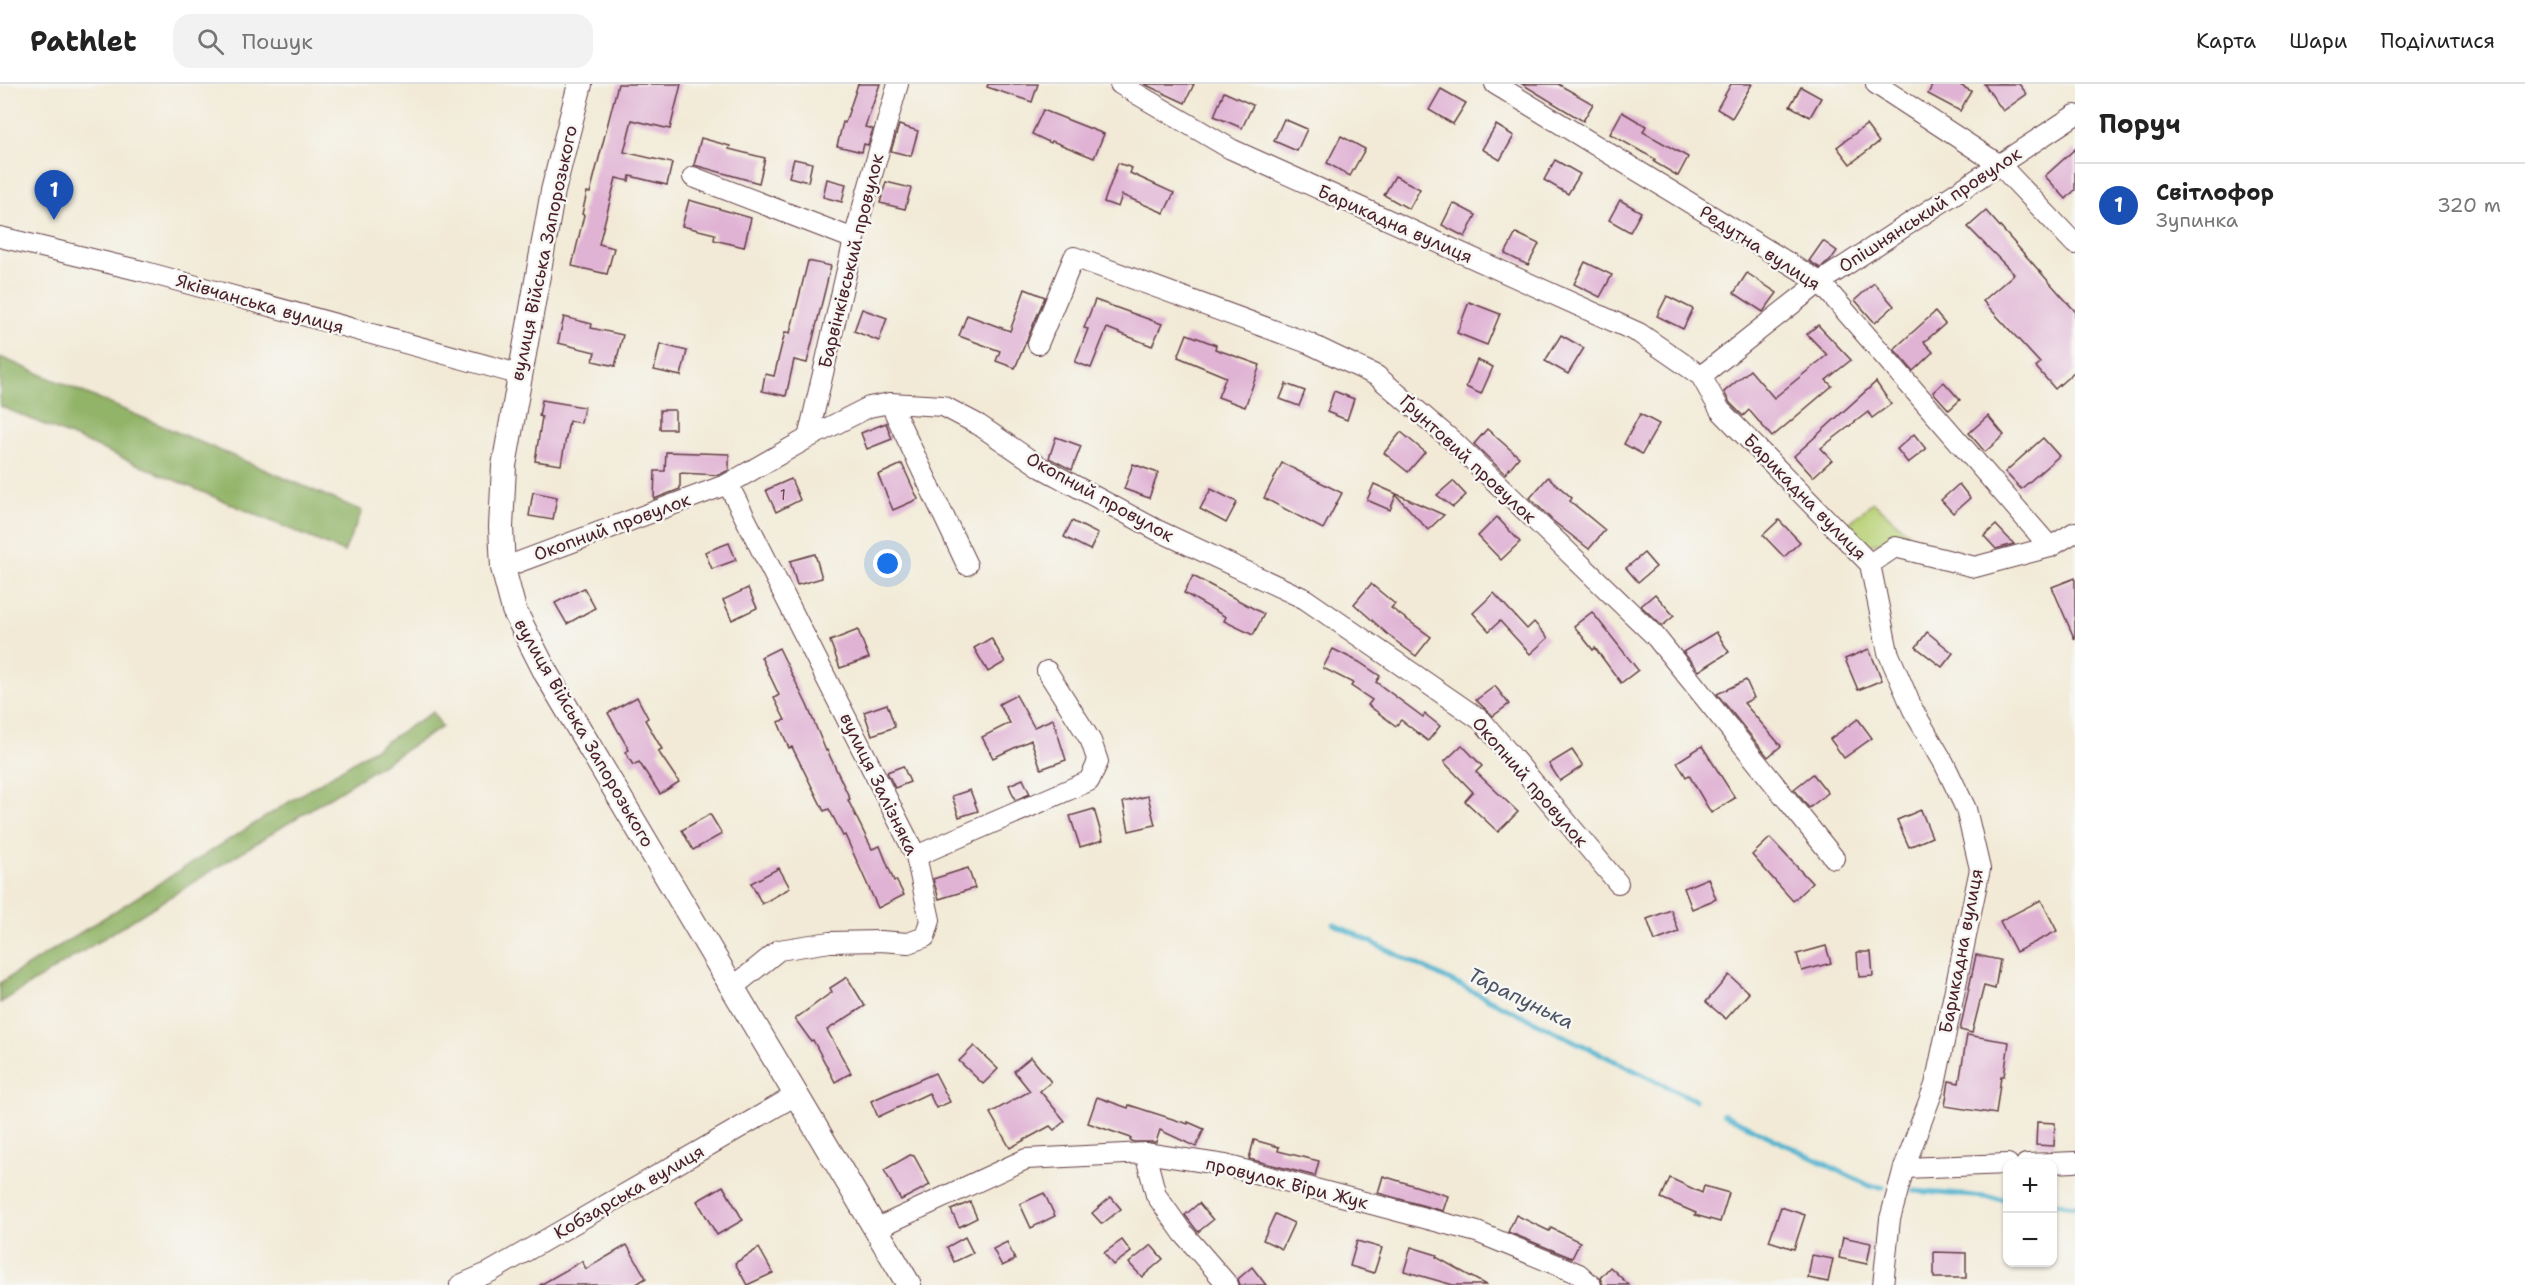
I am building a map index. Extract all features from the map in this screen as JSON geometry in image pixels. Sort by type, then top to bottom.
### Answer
[{"type":"street","name":"вулиця Війська Запорозького","points":[[580,84],[553,191],[518,374],[504,466],[501,527],[503,568],[514,610],[547,675],[909,1285]]},
{"type":"street","name":"Барвінківський провулок","points":[[808,438],[854,239],[898,84]]},
{"type":"street","name":"Редутна вулиця","points":[[1495,84],[1820,282],[2050,547]]},
{"type":"street","points":[[1876,84],[2000,165],[2075,244]]},
{"type":"street","name":"Барикадна вулиця","points":[[1131,87],[1231,149],[1639,333],[1701,376],[1720,410],[1870,564],[1888,652],[1914,710],[1944,763],[1966,809],[1980,869],[1935,1085],[1904,1168],[1890,1219],[1883,1285]]},
{"type":"street","name":"Опішнянський провулок","points":[[1701,376],[1820,282],[2075,115]]},
{"type":"street","points":[[693,177],[854,239]]},
{"type":"street","name":"Яківчанська вулиця","points":[[0,237],[142,271],[518,374]]},
{"type":"street","name":"Ґрунтовий провулок","points":[[1038,344],[1074,257],[1308,343],[1377,376],[1454,442],[1655,636],[1834,858]]},
{"type":"street","points":[[890,403],[967,565]]},
{"type":"street","name":"Окопний провулок","points":[[503,568],[728,484],[808,438],[869,407],[890,403],[943,406],[979,425],[1042,468],[1147,524],[1305,599],[1482,721],[1618,883]]},
{"type":"street","name":"вулиця Залізняка","points":[[728,484],[916,856],[930,920],[924,937],[908,943],[830,942],[778,950],[732,988]]},
{"type":"street","points":[[1870,564],[1895,547],[1975,567],[2050,547],[2075,532]]},
{"type":"street","points":[[916,856],[1089,781],[1098,762],[1091,741],[1047,670]]},
{"type":"street","name":"Кобзарська вулиця","points":[[460,1285],[490,1272],[796,1095]]},
{"type":"street","points":[[1145,1153],[1156,1195],[1183,1233],[1228,1285]]},
{"type":"street","name":"провулок Віри Жук","points":[[875,1229],[1026,1159],[1145,1153],[1225,1165],[1477,1232],[1579,1274],[1591,1285]]},
{"type":"street","points":[[2057,1163],[2075,1162]]},
{"type":"street","points":[[1904,1168],[2003,1164]]},
{"type":"green space","points":[[0,357],[362,511],[344,552],[0,406]]},
{"type":"green space","points":[[1873,502],[1908,533],[1868,546],[1847,525]]},
{"type":"green space","points":[[433,712],[442,727],[0,1003],[0,983]]},
{"type":"building","points":[[618,84],[681,84],[670,129],[632,120],[624,152],[672,163],[667,185],[630,176],[629,181],[616,178],[599,244],[614,248],[607,274],[572,266],[587,192],[590,193]]},
{"type":"building","points":[[858,84],[880,84],[865,127],[873,129],[868,145],[864,144],[862,152],[837,146],[843,122],[845,123]]},
{"type":"building","points":[[988,84],[1038,84],[1032,102],[987,87]]},
{"type":"building","points":[[1144,84],[1194,84],[1185,103]]},
{"type":"building","points":[[1522,84],[1558,84],[1593,104],[1583,121]]},
{"type":"building","points":[[1731,84],[1752,84],[1732,118],[1717,109]]},
{"type":"building","points":[[1933,84],[1958,84],[1971,91],[1960,111],[1928,94]]},
{"type":"building","points":[[1984,84],[2019,84],[2027,94],[2003,111]]},
{"type":"building","points":[[1801,87],[1821,98],[1810,117],[1790,106]]},
{"type":"building","points":[[1441,89],[1466,103],[1453,124],[1429,110]]},
{"type":"building","points":[[1224,92],[1253,105],[1242,128],[1214,116]]},
{"type":"building","points":[[1043,110],[1104,134],[1094,158],[1032,134]]},
{"type":"building","points":[[1622,112],[1646,126],[1643,132],[1688,157],[1678,176],[1654,162],[1655,159],[1610,134]]},
{"type":"building","points":[[1284,119],[1307,129],[1297,151],[1274,141]]},
{"type":"building","points":[[899,125],[918,131],[911,156],[891,151]]},
{"type":"building","points":[[1496,125],[1514,136],[1500,160],[1482,149]]},
{"type":"building","points":[[1866,125],[1879,142],[1850,164],[1837,147]]},
{"type":"building","points":[[1341,136],[1365,149],[1350,176],[1327,163]]},
{"type":"building","points":[[701,138],[730,146],[729,149],[765,158],[759,183],[694,165]]},
{"type":"building","points":[[2075,149],[2075,190],[2066,199],[2045,176]]},
{"type":"building","points":[[794,159],[812,163],[808,182],[789,177]]},
{"type":"building","points":[[1555,160],[1580,174],[1568,194],[1544,180]]},
{"type":"building","points":[[1118,163],[1132,168],[1130,173],[1174,193],[1164,213],[1122,195],[1118,207],[1104,202]]},
{"type":"building","points":[[1395,176],[1420,189],[1409,209],[1384,195]]},
{"type":"building","points":[[827,179],[846,184],[842,202],[823,197]]},
{"type":"building","points":[[886,182],[911,188],[905,209],[880,203]]},
{"type":"building","points":[[689,200],[751,218],[744,247],[714,240],[715,234],[682,226]]},
{"type":"building","points":[[1620,200],[1641,212],[1630,232],[1609,220]]},
{"type":"building","points":[[1453,203],[1476,215],[1465,237],[1442,225]]},
{"type":"building","points":[[1986,211],[2075,311],[2075,371],[2055,389],[2036,367],[2040,363],[1983,301],[2014,274],[1968,227]]},
{"type":"building","points":[[1516,233],[1539,244],[1528,265],[1505,254]]},
{"type":"building","points":[[1823,241],[1837,251],[1830,261],[1820,268],[1809,261]]},
{"type":"building","points":[[808,261],[831,266],[807,363],[794,360],[786,396],[762,391],[765,374],[774,376],[785,332],[790,333]]},
{"type":"building","points":[[1585,262],[1612,275],[1600,297],[1574,284]]},
{"type":"building","points":[[1747,273],[1777,293],[1763,312],[1734,293]]},
{"type":"building","points":[[1874,283],[1894,306],[1875,323],[1855,300]]},
{"type":"building","points":[[1025,289],[1045,297],[1015,368],[996,361],[1000,351],[959,336],[967,315],[1010,331]]},
{"type":"building","points":[[1667,296],[1693,309],[1683,329],[1657,316]]},
{"type":"building","points":[[1095,300],[1162,324],[1152,346],[1107,328],[1091,368],[1075,362],[1088,329],[1084,328]]},
{"type":"building","points":[[1469,302],[1500,314],[1487,345],[1457,333]]},
{"type":"building","points":[[862,309],[887,318],[879,341],[854,331]]},
{"type":"building","points":[[1935,312],[1945,324],[1924,342],[1933,352],[1913,371],[1894,349]]},
{"type":"building","points":[[564,317],[592,324],[591,328],[623,335],[615,366],[593,361],[595,352],[558,343]]},
{"type":"building","points":[[1818,325],[1851,360],[1826,380],[1832,386],[1772,437],[1749,410],[1743,416],[1730,403],[1724,392],[1750,370],[1774,398],[1827,355],[1807,334]]},
{"type":"building","points":[[1187,334],[1216,345],[1215,349],[1260,365],[1245,407],[1218,397],[1226,377],[1178,357]]},
{"type":"building","points":[[1561,335],[1584,348],[1568,374],[1545,361]]},
{"type":"building","points":[[660,344],[687,351],[681,376],[654,370]]},
{"type":"building","points":[[1477,360],[1493,367],[1481,394],[1466,387]]},
{"type":"building","points":[[1876,382],[1891,404],[1872,418],[1868,412],[1821,448],[1832,460],[1813,477],[1794,456]]},
{"type":"building","points":[[1944,382],[1960,400],[1949,410],[1933,392]]},
{"type":"building","points":[[1286,384],[1305,391],[1299,406],[1280,399]]},
{"type":"building","points":[[1334,391],[1354,399],[1347,420],[1327,412]]},
{"type":"building","points":[[542,400],[584,407],[581,423],[569,421],[561,465],[535,461],[542,417],[539,416]]},
{"type":"building","points":[[660,410],[675,410],[675,429],[660,429]]},
{"type":"building","points":[[1640,414],[1659,424],[1642,454],[1624,444]]},
{"type":"building","points":[[1988,416],[2004,435],[1985,452],[1969,433]]},
{"type":"building","points":[[886,423],[892,439],[867,449],[861,433]]},
{"type":"building","points":[[1487,429],[1519,457],[1505,474],[1474,444]]},
{"type":"building","points":[[1401,432],[1425,452],[1408,472],[1384,453]]},
{"type":"building","points":[[1914,434],[1926,449],[1908,463],[1897,449]]},
{"type":"building","points":[[1056,437],[1081,446],[1072,470],[1049,458]]},
{"type":"building","points":[[2043,438],[2059,456],[2021,489],[2005,472]]},
{"type":"building","points":[[666,452],[729,454],[729,470],[719,475],[680,473],[680,489],[654,499],[655,471],[665,471]]},
{"type":"building","points":[[1282,463],[1342,493],[1323,529],[1264,498]]},
{"type":"building","points":[[902,464],[918,499],[893,510],[878,475]]},
{"type":"building","points":[[1133,464],[1158,473],[1149,498],[1124,489]]},
{"type":"building","points":[[1548,477],[1572,498],[1570,501],[1605,530],[1589,549],[1553,521],[1530,498]]},
{"type":"building","points":[[791,479],[800,500],[776,512],[766,490]]},
{"type":"building","points":[[1453,481],[1466,495],[1453,507],[1437,495]]},
{"type":"building","points":[[1374,484],[1444,515],[1428,530],[1396,495],[1390,510],[1367,500]]},
{"type":"building","points":[[1959,484],[1970,498],[1953,513],[1941,500]]},
{"type":"building","points":[[1211,489],[1237,502],[1226,523],[1200,509]]},
{"type":"building","points":[[533,492],[557,497],[553,520],[529,516]]},
{"type":"building","points":[[1497,517],[1520,542],[1501,560],[1478,536]]},
{"type":"building","points":[[1779,520],[1800,542],[1784,557],[1763,535]]},
{"type":"building","points":[[1072,521],[1098,534],[1090,550],[1064,537]]},
{"type":"building","points":[[1996,525],[2014,544],[1996,549],[1984,536]]},
{"type":"building","points":[[729,543],[736,560],[712,569],[705,552]]},
{"type":"building","points":[[1644,553],[1656,567],[1638,582],[1626,568]]},
{"type":"building","points":[[815,554],[822,578],[797,585],[790,561]]},
{"type":"building","points":[[1193,576],[1264,614],[1253,635],[1224,621],[1226,617],[1184,593]]},
{"type":"building","points":[[2075,578],[2075,640],[2052,587]]},
{"type":"building","points":[[1371,584],[1395,604],[1391,608],[1431,637],[1416,656],[1354,604]]},
{"type":"building","points":[[584,588],[595,608],[567,624],[555,603]]},
{"type":"building","points":[[748,588],[757,608],[732,620],[723,600]]},
{"type":"building","points":[[1494,593],[1527,629],[1534,622],[1548,638],[1530,654],[1500,621],[1489,631],[1473,613]]},
{"type":"building","points":[[1655,594],[1674,616],[1662,626],[1641,606]]},
{"type":"building","points":[[1592,612],[1638,670],[1621,683],[1595,648],[1593,650],[1574,626]]},
{"type":"building","points":[[858,630],[869,658],[840,668],[830,641]]},
{"type":"building","points":[[1716,632],[1729,652],[1699,671],[1683,652]]},
{"type":"building","points":[[1927,632],[1953,653],[1942,667],[1916,647]]},
{"type":"building","points":[[991,638],[1005,662],[988,672],[974,648]]},
{"type":"building","points":[[779,648],[872,849],[880,846],[894,881],[896,880],[904,895],[878,908],[845,835],[843,836],[829,809],[824,811],[792,747],[789,748],[778,722],[785,720],[774,698],[779,695],[761,657]]},
{"type":"building","points":[[1333,649],[1380,676],[1376,682],[1423,717],[1425,714],[1440,726],[1428,741],[1401,720],[1396,726],[1368,705],[1372,700],[1351,686],[1353,683],[1323,668]]},
{"type":"building","points":[[1869,649],[1882,680],[1858,690],[1845,659]]},
{"type":"building","points":[[1746,680],[1754,698],[1744,703],[1781,746],[1768,757],[1717,694]]},
{"type":"building","points":[[1495,686],[1509,704],[1493,716],[1476,700]]},
{"type":"building","points":[[1016,695],[1034,727],[1053,719],[1066,760],[1041,769],[1031,740],[993,758],[982,737],[1010,723],[999,704]]},
{"type":"building","points":[[637,697],[648,718],[645,720],[662,749],[658,751],[679,782],[660,794],[639,762],[633,765],[625,752],[629,750],[608,713]]},
{"type":"building","points":[[887,704],[895,727],[872,735],[864,712]]},
{"type":"building","points":[[1858,719],[1872,738],[1844,758],[1830,739]]},
{"type":"building","points":[[1462,745],[1482,766],[1476,772],[1518,812],[1498,832],[1465,801],[1473,792],[1444,762]]},
{"type":"building","points":[[1702,746],[1735,798],[1711,813],[1689,775],[1686,777],[1677,762]]},
{"type":"building","points":[[1572,750],[1583,766],[1560,781],[1549,764]]},
{"type":"building","points":[[903,766],[910,782],[895,788],[887,772]]},
{"type":"building","points":[[1813,774],[1828,793],[1809,808],[1794,789]]},
{"type":"building","points":[[1023,779],[1030,794],[1015,800],[1009,785]]},
{"type":"building","points":[[970,790],[978,811],[959,817],[952,796]]},
{"type":"building","points":[[1148,796],[1155,825],[1129,831],[1123,802]]},
{"type":"building","points":[[1094,809],[1103,840],[1080,847],[1070,816]]},
{"type":"building","points":[[1921,810],[1932,837],[1909,847],[1897,820]]},
{"type":"building","points":[[710,814],[722,834],[693,850],[682,830]]},
{"type":"building","points":[[1770,838],[1812,883],[1793,901],[1752,855]]},
{"type":"building","points":[[779,868],[790,888],[762,904],[751,883]]},
{"type":"building","points":[[968,868],[975,888],[939,899],[933,879]]},
{"type":"building","points":[[1708,878],[1716,899],[1692,909],[1684,888]]},
{"type":"building","points":[[2041,900],[2057,931],[2016,952],[2000,921]]},
{"type":"building","points":[[1671,910],[1679,932],[1655,941],[1647,919]]},
{"type":"building","points":[[1826,946],[1831,963],[1802,971],[1797,954]]},
{"type":"building","points":[[1857,952],[1871,952],[1873,976],[1859,977]]},
{"type":"building","points":[[1976,955],[2000,960],[1995,989],[1984,986],[1972,1033],[1960,1030]]},
{"type":"building","points":[[1729,975],[1749,993],[1726,1019],[1706,1002]]},
{"type":"building","points":[[847,977],[865,1006],[827,1030],[851,1073],[835,1082],[813,1040],[811,1041],[795,1019],[832,992],[830,988]]},
{"type":"building","points":[[1967,1035],[2009,1042],[2004,1076],[2001,1076],[1996,1114],[1945,1106],[1949,1081],[1959,1083]]},
{"type":"building","points":[[974,1046],[998,1069],[983,1084],[959,1061]]},
{"type":"building","points":[[1031,1057],[1051,1082],[1040,1091],[1065,1121],[1054,1130],[1050,1126],[1010,1148],[990,1113],[1030,1091],[1014,1071]]},
{"type":"building","points":[[935,1073],[950,1102],[936,1108],[929,1093],[878,1117],[871,1101]]},
{"type":"building","points":[[1097,1097],[1128,1108],[1129,1105],[1188,1124],[1188,1122],[1204,1129],[1196,1147],[1160,1130],[1156,1142],[1134,1142],[1130,1140],[1131,1138],[1088,1123]]},
{"type":"building","points":[[2037,1122],[2055,1123],[2054,1146],[2036,1145]]},
{"type":"building","points":[[1254,1140],[1279,1147],[1278,1151],[1319,1161],[1315,1176],[1249,1159]]},
{"type":"building","points":[[910,1155],[914,1156],[930,1185],[901,1200],[884,1170]]},
{"type":"building","points":[[1383,1176],[1448,1196],[1443,1211],[1378,1193]]},
{"type":"building","points":[[1670,1178],[1702,1193],[1704,1186],[1729,1193],[1720,1222],[1695,1215],[1696,1213],[1661,1198]]},
{"type":"building","points":[[723,1186],[743,1220],[717,1235],[697,1201]]},
{"type":"building","points":[[1044,1193],[1055,1216],[1031,1228],[1020,1204]]},
{"type":"building","points":[[1111,1197],[1121,1209],[1102,1224],[1092,1213]]},
{"type":"building","points":[[970,1202],[977,1218],[959,1227],[951,1210]]},
{"type":"building","points":[[1199,1203],[1213,1220],[1198,1232],[1185,1215]]},
{"type":"building","points":[[1781,1207],[1805,1215],[1794,1249],[1769,1241]]},
{"type":"building","points":[[1275,1214],[1294,1223],[1282,1249],[1263,1240]]},
{"type":"building","points":[[1516,1215],[1549,1231],[1551,1228],[1580,1242],[1572,1258],[1508,1232]]},
{"type":"building","points":[[965,1237],[973,1253],[954,1262],[947,1247]]},
{"type":"building","points":[[1843,1237],[1871,1243],[1867,1264],[1839,1258]]},
{"type":"building","points":[[1122,1240],[1131,1252],[1113,1265],[1104,1253]]},
{"type":"building","points":[[1357,1241],[1382,1248],[1374,1273],[1350,1266]]},
{"type":"building","points":[[1007,1242],[1015,1260],[1002,1266],[993,1249]]},
{"type":"building","points":[[627,1245],[646,1278],[635,1285],[540,1285],[582,1261],[586,1269]]},
{"type":"building","points":[[1151,1245],[1163,1259],[1142,1277],[1129,1263]]},
{"type":"building","points":[[1411,1247],[1437,1255],[1436,1257],[1486,1285],[1453,1285],[1404,1271]]},
{"type":"building","points":[[759,1248],[773,1273],[747,1285],[735,1263]]},
{"type":"building","points":[[1934,1252],[1966,1253],[1966,1278],[1934,1278]]},
{"type":"building","points":[[1812,1255],[1833,1259],[1828,1282],[1808,1278]]},
{"type":"building","points":[[1252,1267],[1266,1285],[1240,1285],[1238,1279]]},
{"type":"building","points":[[1610,1267],[1629,1285],[1603,1285],[1600,1278]]},
{"type":"waterway","name":"Тарапунька","points":[[1334,924],[1695,1100]]},
{"type":"waterway","name":"Тарапунька","points":[[1723,1114],[1870,1186],[1883,1187]]},
{"type":"waterway","name":"Тарапунька","points":[[1914,1191],[2003,1199]]},
{"type":"waterway","name":"Тарапунька","points":[[2057,1204],[2075,1206]]},
{"type":"place","name":"Світлофор","points":[[54,220]]}]
